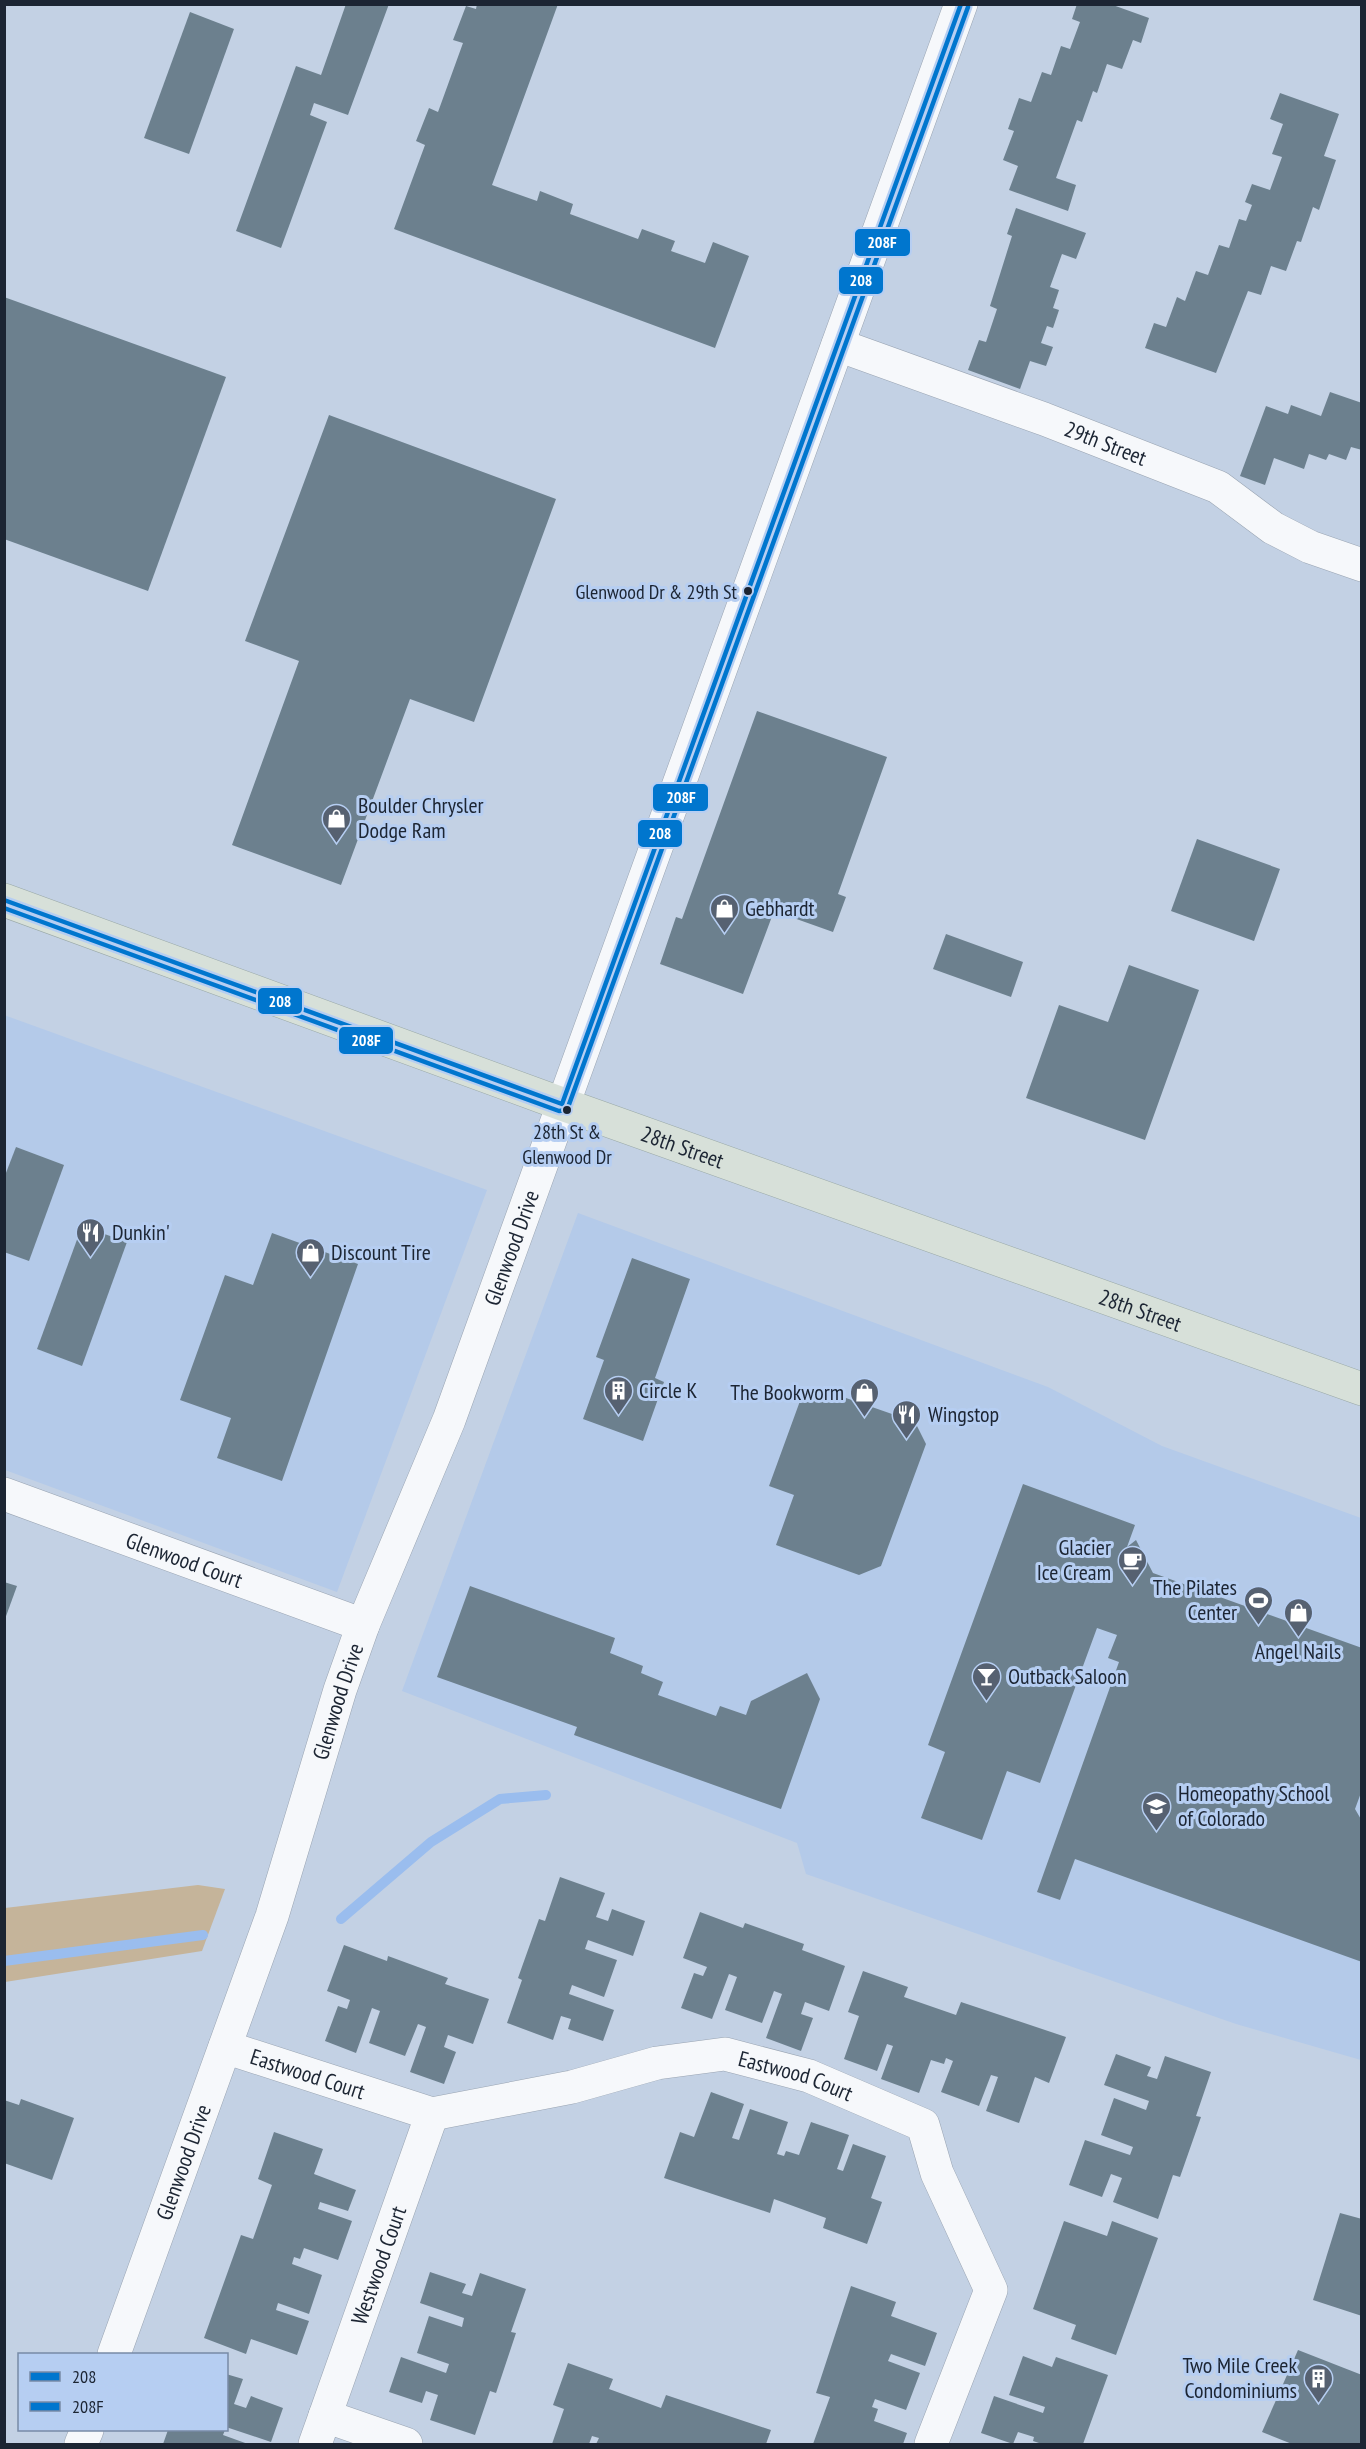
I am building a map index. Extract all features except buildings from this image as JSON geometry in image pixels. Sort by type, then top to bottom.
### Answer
[{"type":"highway","name":"28th Street","points":[[4,900],[562,1104],[1362,1389]]},
{"type":"street","name":"Glenwood Drive","points":[[115,2353],[272,1916],[340,1690],[363,1625],[450,1420],[960,4]]},
{"type":"street","name":"29th Street","points":[[838,345],[1044,418],[1218,487],[1273,528],[1310,547],[1362,565]]},
{"type":"street","name":"Glenwood Court","points":[[4,1494],[363,1625]]},
{"type":"street","name":"Eastwood Court","points":[[225,2047],[432,2114],[572,2087],[657,2063],[725,2054],[809,2076],[923,2125],[937,2173],[991,2290],[932,2445]]},
{"type":"street","name":"Westwood Court","points":[[406,2445],[320,2430],[432,2114]]},
{"type":"street","points":[[81,2445],[87,2431]]},
{"type":"shaded area","points":[[4,1015],[487,1190],[337,1592],[5,1470]]},
{"type":"shaded area","points":[[578,1213],[1048,1387],[1162,1446],[1361,1518],[1361,2060],[1236,2024],[806,1874],[797,1843],[402,1691]]},
{"type":"shaded area","points":[[198,1885],[225,1889],[202,1951],[5,1982],[5,1908]]},
{"type":"waterway","points":[[341,1919],[431,1842],[500,1799],[546,1795]]},
{"type":"waterway","points":[[4,1961],[203,1935]]},
{"type":"transit line","name":"208","points":[[4,900],[562,1104],[961,4]]},
{"type":"transit line","name":"208F","points":[[4,908],[559,1111],[567,1110],[968,7]]},
{"type":"place","name":"Glenwood Dr & 29th St","points":[[748,591]]},
{"type":"place","name":"Boulder Chrysler Dodge Ram","points":[[337,844]]},
{"type":"place","name":"Gebhardt","points":[[724,934]]},
{"type":"place","name":"28th St & Glenwood Dr","points":[[567,1110]]},
{"type":"place","name":"Dunkin'","points":[[91,1258]]},
{"type":"place","name":"Discount Tire","points":[[310,1278]]},
{"type":"place","name":"Circle K","points":[[618,1416]]},
{"type":"place","name":"The Bookworm","points":[[865,1418]]},
{"type":"place","name":"Wingstop","points":[[907,1440]]},
{"type":"place","name":"Glacier Ice Cream","points":[[1132,1586]]},
{"type":"place","name":"The Pilates Center","points":[[1258,1626]]},
{"type":"place","name":"Angel Nails","points":[[1298,1638]]},
{"type":"place","name":"Outback Saloon","points":[[987,1702]]},
{"type":"place","name":"Homeopathy School of Colorado","points":[[1157,1832]]},
{"type":"place","name":"Two Mile Creek Condominiums","points":[[1318,2404]]}]
